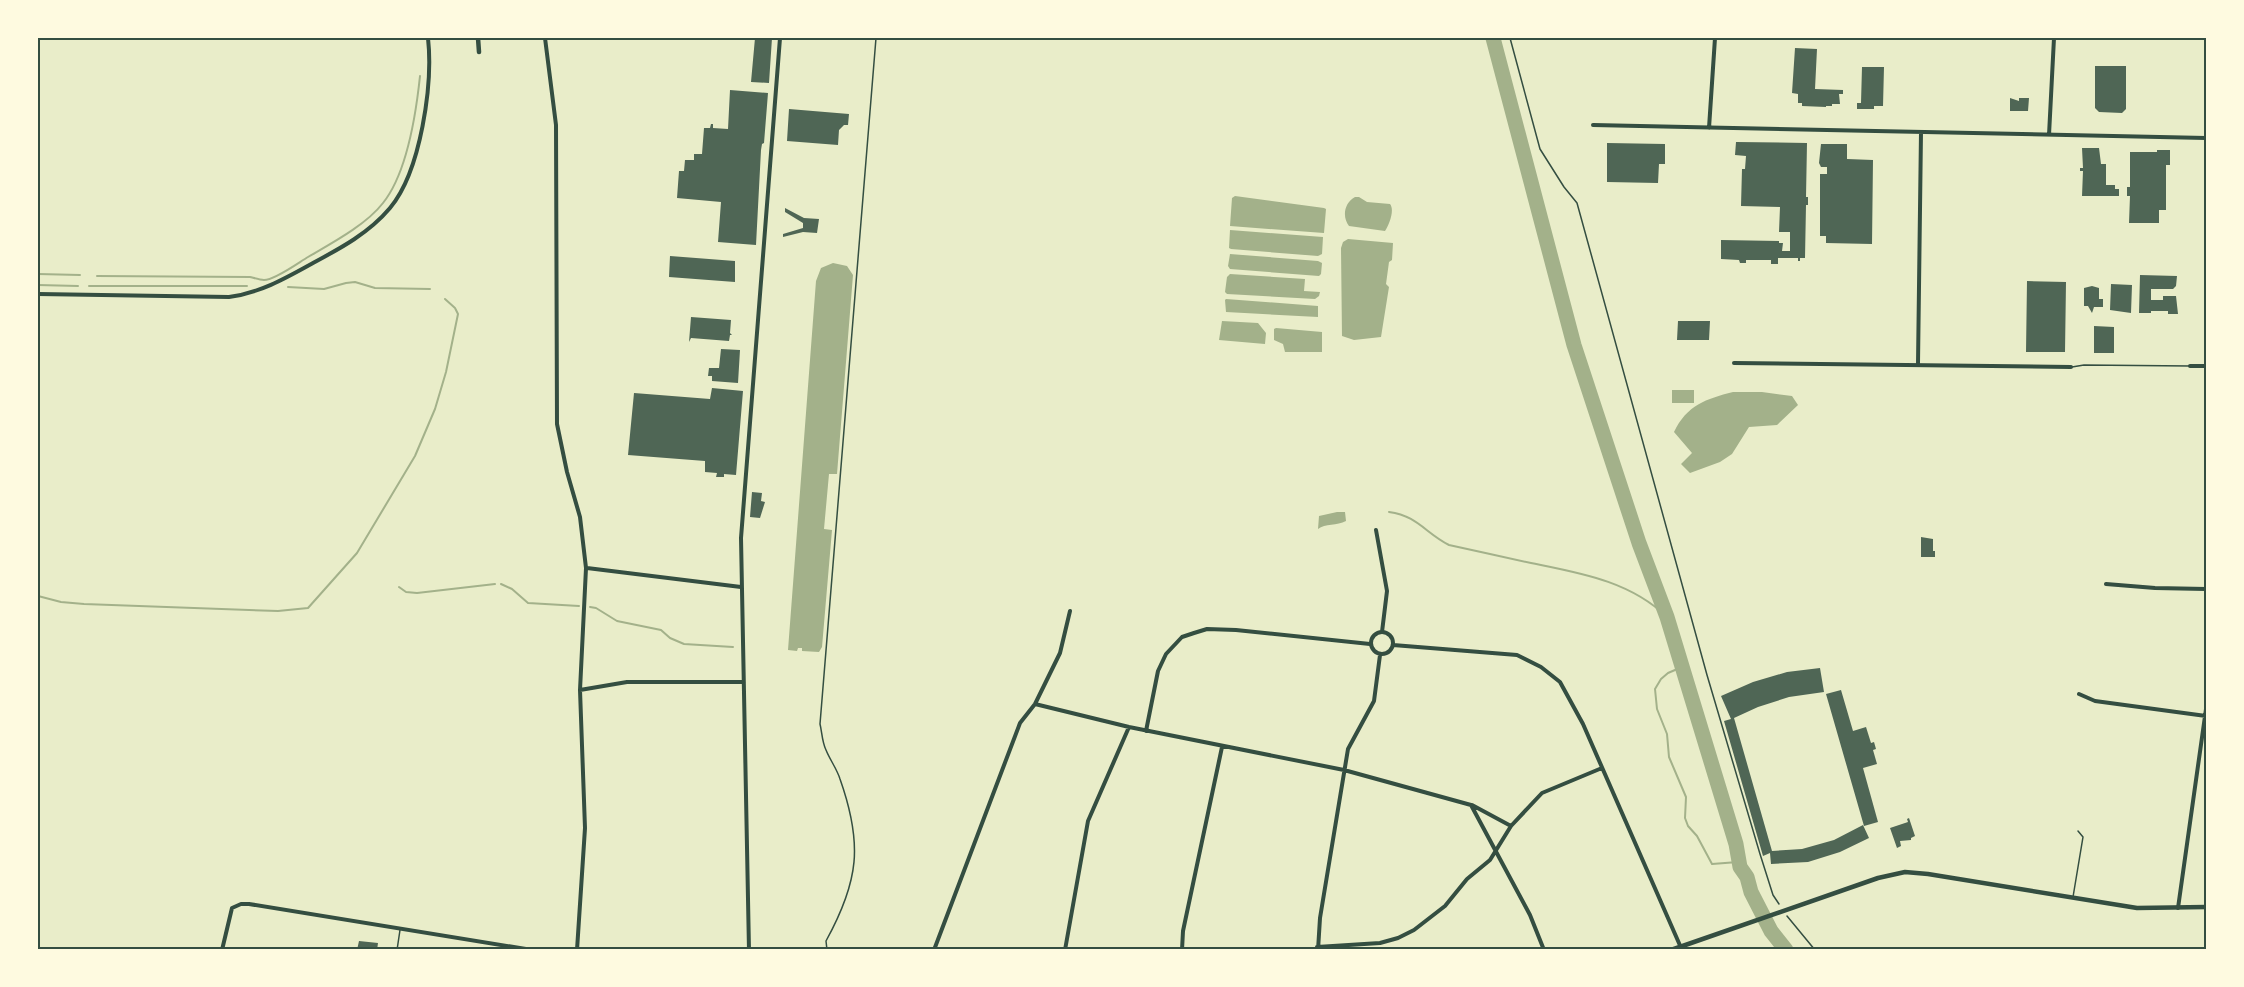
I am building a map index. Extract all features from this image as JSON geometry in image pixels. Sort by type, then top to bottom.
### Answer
[{"type":"street","points":[[38,294],[236,296],[271,286],[352,242],[392,206],[410,170],[419,144],[426,100],[428,38]]},
{"type":"street","points":[[478,38],[479,52]]},
{"type":"street","points":[[544,38],[556,125],[557,424],[567,472],[580,517],[586,568],[580,690],[585,828],[577,950]]},
{"type":"street","points":[[749,950],[741,538],[780,38]]},
{"type":"street","points":[[1709,129],[1715,38]]},
{"type":"street","points":[[2049,135],[2054,38]]},
{"type":"street","points":[[1593,124],[1709,129],[2206,138]]},
{"type":"street","points":[[1918,364],[1921,132]]},
{"type":"street","points":[[1734,363],[2071,367]]},
{"type":"street","points":[[2190,366],[2206,366]]},
{"type":"street","points":[[1376,530],[1387,591],[1382,632]]},
{"type":"street","points":[[586,568],[741,587]]},
{"type":"street","points":[[2106,584],[2206,589]]},
{"type":"street","points":[[934,950],[1020,723],[1035,704],[1060,652],[1070,611]]},
{"type":"street","points":[[1146,730],[1158,672],[1166,654],[1182,637],[1207,629],[1236,630],[1370,644]]},
{"type":"street","points":[[1382,632],[1392,637],[1393,645],[1390,651],[1380,655],[1373,651],[1370,644],[1375,634],[1382,632]]},
{"type":"street","points":[[1393,645],[1517,655],[1541,667],[1560,682],[1583,724],[1681,948]]},
{"type":"street","points":[[1380,655],[1374,701],[1348,749],[1317,948],[1380,943],[1414,930],[1445,906],[1467,879],[1490,860],[1510,826],[1542,793],[1602,768]]},
{"type":"street","points":[[580,690],[627,682],[744,682]]},
{"type":"street","points":[[2079,694],[2095,700],[2206,716]]},
{"type":"street","points":[[1035,704],[1222,747],[1344,770],[1471,805],[1510,826]]},
{"type":"street","points":[[2178,909],[2206,709]]},
{"type":"street","points":[[1065,950],[1088,821],[1129,727]]},
{"type":"street","points":[[1182,950],[1183,931],[1222,747]]},
{"type":"street","points":[[1471,805],[1530,915],[1544,950]]},
{"type":"street","points":[[1671,950],[1878,878],[1905,872],[2137,908],[2206,907]]},
{"type":"street","points":[[222,950],[234,906],[249,904],[532,950]]},
{"type":"lane","points":[[2071,367],[2084,365],[2190,366]]},
{"type":"lane","points":[[2073,898],[2083,837],[2078,831]]},
{"type":"lane","points":[[397,950],[400,929]]},
{"type":"path","points":[[827,950],[825,941],[838,919],[852,885],[855,849],[851,813],[840,776],[825,749],[820,724],[876,38]]},
{"type":"path","points":[[1509,38],[1540,148],[1564,187],[1577,203],[1710,686],[1773,895],[1815,950]]},
{"type":"shaded area","points":[[1235,196],[1324,208],[1326,209],[1324,233],[1230,226],[1232,198]]},
{"type":"shaded area","points":[[1355,197],[1367,202],[1390,204],[1392,214],[1385,231],[1349,226],[1345,219],[1345,210],[1348,203]]},
{"type":"shaded area","points":[[1230,230],[1323,237],[1322,254],[1318,256],[1231,249],[1229,248]]},
{"type":"shaded area","points":[[1348,239],[1393,243],[1381,337],[1354,340],[1342,336],[1341,248],[1343,242]]},
{"type":"shaded area","points":[[1230,254],[1318,261],[1322,263],[1321,274],[1319,276],[1230,269],[1228,266]]},
{"type":"shaded area","points":[[833,263],[847,266],[853,275],[837,474],[829,474],[824,529],[832,530],[822,647],[819,652],[802,651],[802,648],[798,648],[797,651],[788,650],[816,281],[821,268]]},
{"type":"shaded area","points":[[1230,274],[1305,279],[1304,291],[1320,292],[1315,299],[1227,294],[1225,292],[1227,277]]},
{"type":"shaded area","points":[[1226,299],[1318,306],[1318,317],[1226,312]]},
{"type":"shaded area","points":[[1222,321],[1258,323],[1266,333],[1265,344],[1219,340]]},
{"type":"shaded area","points":[[1274,329],[1322,332],[1322,352],[1285,352],[1283,344],[1274,340]]},
{"type":"shaded area","points":[[1672,390],[1694,390],[1694,403],[1672,403]]},
{"type":"shaded area","points":[[1733,392],[1762,392],[1792,396],[1798,405],[1777,425],[1749,427],[1732,454],[1720,462],[1690,473],[1681,464],[1692,453],[1674,432],[1685,415],[1698,404]]},
{"type":"shaded area","points":[[1345,512],[1346,521],[1318,529],[1319,516]]},
{"type":"building","points":[[755,38],[772,38],[769,83],[751,82]]},
{"type":"building","points":[[1795,48],[1817,49],[1815,89],[1843,90],[1843,94],[1839,94],[1840,104],[1826,107],[1802,106],[1802,103],[1798,103],[1798,94],[1792,93]]},
{"type":"building","points":[[2095,66],[2126,66],[2126,109],[2122,113],[2099,112],[2095,108]]},
{"type":"building","points":[[1862,67],[1884,67],[1883,106],[1874,106],[1874,109],[1857,109],[1857,103],[1861,103]]},
{"type":"building","points":[[730,90],[768,93],[764,143],[761,150],[756,245],[718,242],[721,202],[677,198],[679,171],[684,171],[685,160],[694,160],[694,154],[702,154],[704,128],[710,128],[713,124],[713,128],[728,129]]},
{"type":"building","points":[[2010,98],[2019,101],[2019,98],[2029,98],[2028,111],[2010,111]]},
{"type":"building","points":[[789,109],[849,114],[848,125],[844,125],[839,130],[838,145],[787,141]]},
{"type":"building","points":[[1736,142],[1807,143],[1806,197],[1808,197],[1808,205],[1806,205],[1805,258],[1800,258],[1800,261],[1798,258],[1778,258],[1778,264],[1771,264],[1771,260],[1746,260],[1746,263],[1740,263],[1739,260],[1721,259],[1721,240],[1779,241],[1783,243],[1782,251],[1790,251],[1790,232],[1779,232],[1780,207],[1741,206],[1742,169],[1745,169],[1746,156],[1735,155]]},
{"type":"building","points":[[1607,143],[1665,144],[1665,164],[1659,164],[1658,183],[1607,182]]},
{"type":"building","points":[[1821,144],[1847,144],[1847,159],[1873,160],[1872,244],[1826,243],[1826,236],[1820,236],[1820,174],[1827,174],[1827,167],[1821,167],[1819,163]]},
{"type":"building","points":[[2082,148],[2099,148],[2101,164],[2106,164],[2106,185],[2115,185],[2115,189],[2119,189],[2119,196],[2082,196],[2083,171],[2080,171],[2080,168],[2083,168]]},
{"type":"building","points":[[2157,150],[2170,150],[2170,165],[2166,165],[2166,210],[2159,210],[2159,223],[2129,223],[2130,196],[2127,196],[2127,187],[2130,187],[2130,152],[2157,152]]},
{"type":"building","points":[[785,208],[804,218],[819,219],[817,233],[803,232],[783,237],[783,234],[803,228],[803,223],[785,212]]},
{"type":"building","points":[[670,256],[735,261],[735,282],[669,277]]},
{"type":"building","points":[[2140,275],[2177,276],[2176,286],[2173,289],[2151,289],[2151,300],[2163,300],[2163,296],[2176,296],[2178,314],[2168,314],[2168,311],[2139,313]]},
{"type":"building","points":[[2027,281],[2066,282],[2065,352],[2026,352]]},
{"type":"building","points":[[2111,284],[2132,285],[2131,313],[2110,310]]},
{"type":"building","points":[[2092,286],[2099,288],[2099,299],[2103,299],[2103,307],[2094,307],[2092,313],[2088,306],[2084,306],[2084,288]]},
{"type":"building","points":[[691,317],[731,320],[730,333],[732,335],[729,341],[691,338],[689,342]]},
{"type":"building","points":[[1678,321],[1710,321],[1709,340],[1677,340]]},
{"type":"building","points":[[2094,326],[2114,327],[2114,353],[2094,353]]},
{"type":"building","points":[[721,349],[740,350],[738,383],[712,381],[712,376],[708,376],[709,368],[719,368]]},
{"type":"building","points":[[712,388],[743,391],[736,475],[724,474],[724,477],[716,477],[717,473],[705,472],[705,461],[628,455],[634,393],[710,399]]},
{"type":"building","points":[[752,492],[762,493],[761,501],[765,502],[760,518],[750,517]]},
{"type":"building","points":[[1921,537],[1933,539],[1935,557],[1921,557]]},
{"type":"building","points":[[1820,668],[1824,692],[1789,697],[1734,718],[1772,851],[1802,849],[1834,840],[1863,825],[1869,838],[1840,852],[1808,862],[1771,864],[1770,853],[1763,856],[1724,721],[1731,719],[1721,696],[1753,682],[1787,672]]},
{"type":"building","points":[[1841,690],[1853,731],[1866,727],[1871,743],[1874,742],[1876,749],[1873,750],[1877,764],[1863,768],[1878,822],[1864,826],[1826,694]]},
{"type":"building","points":[[1909,818],[1915,836],[1911,840],[1900,841],[1901,846],[1897,848],[1890,828],[1908,822]]},
{"type":"building","points":[[359,941],[378,943],[377,950],[357,950]]},
{"type":"waterway","points":[[1493,38],[1574,345],[1639,543],[1667,617],[1736,844],[1740,867],[1747,877],[1751,892],[1771,931],[1786,950]]},
{"type":"waterway","points":[[97,276],[250,277],[264,280],[280,274],[338,240],[376,211],[391,190],[409,142],[420,76]]},
{"type":"waterway","points":[[38,274],[80,275]]},
{"type":"waterway","points":[[288,287],[324,289],[355,282],[375,288],[430,289]]},
{"type":"waterway","points":[[38,285],[78,286]]},
{"type":"waterway","points":[[89,286],[247,286]]},
{"type":"waterway","points":[[38,596],[61,602],[84,604],[278,611],[308,608],[357,553],[415,456],[435,409],[446,372],[458,314],[445,299]]},
{"type":"waterway","points":[[1389,512],[1407,517],[1449,545],[1604,580],[1637,595],[1667,617]]},
{"type":"waterway","points":[[399,587],[406,592],[417,593],[495,584]]},
{"type":"waterway","points":[[501,584],[512,589],[528,603],[579,606]]},
{"type":"waterway","points":[[590,607],[596,608],[617,621],[661,630],[670,638],[684,644],[733,647]]},
{"type":"waterway","points":[[1682,667],[1668,673],[1655,689],[1657,709],[1667,734],[1669,757],[1686,797],[1685,818],[1712,864],[1738,862]]}]
